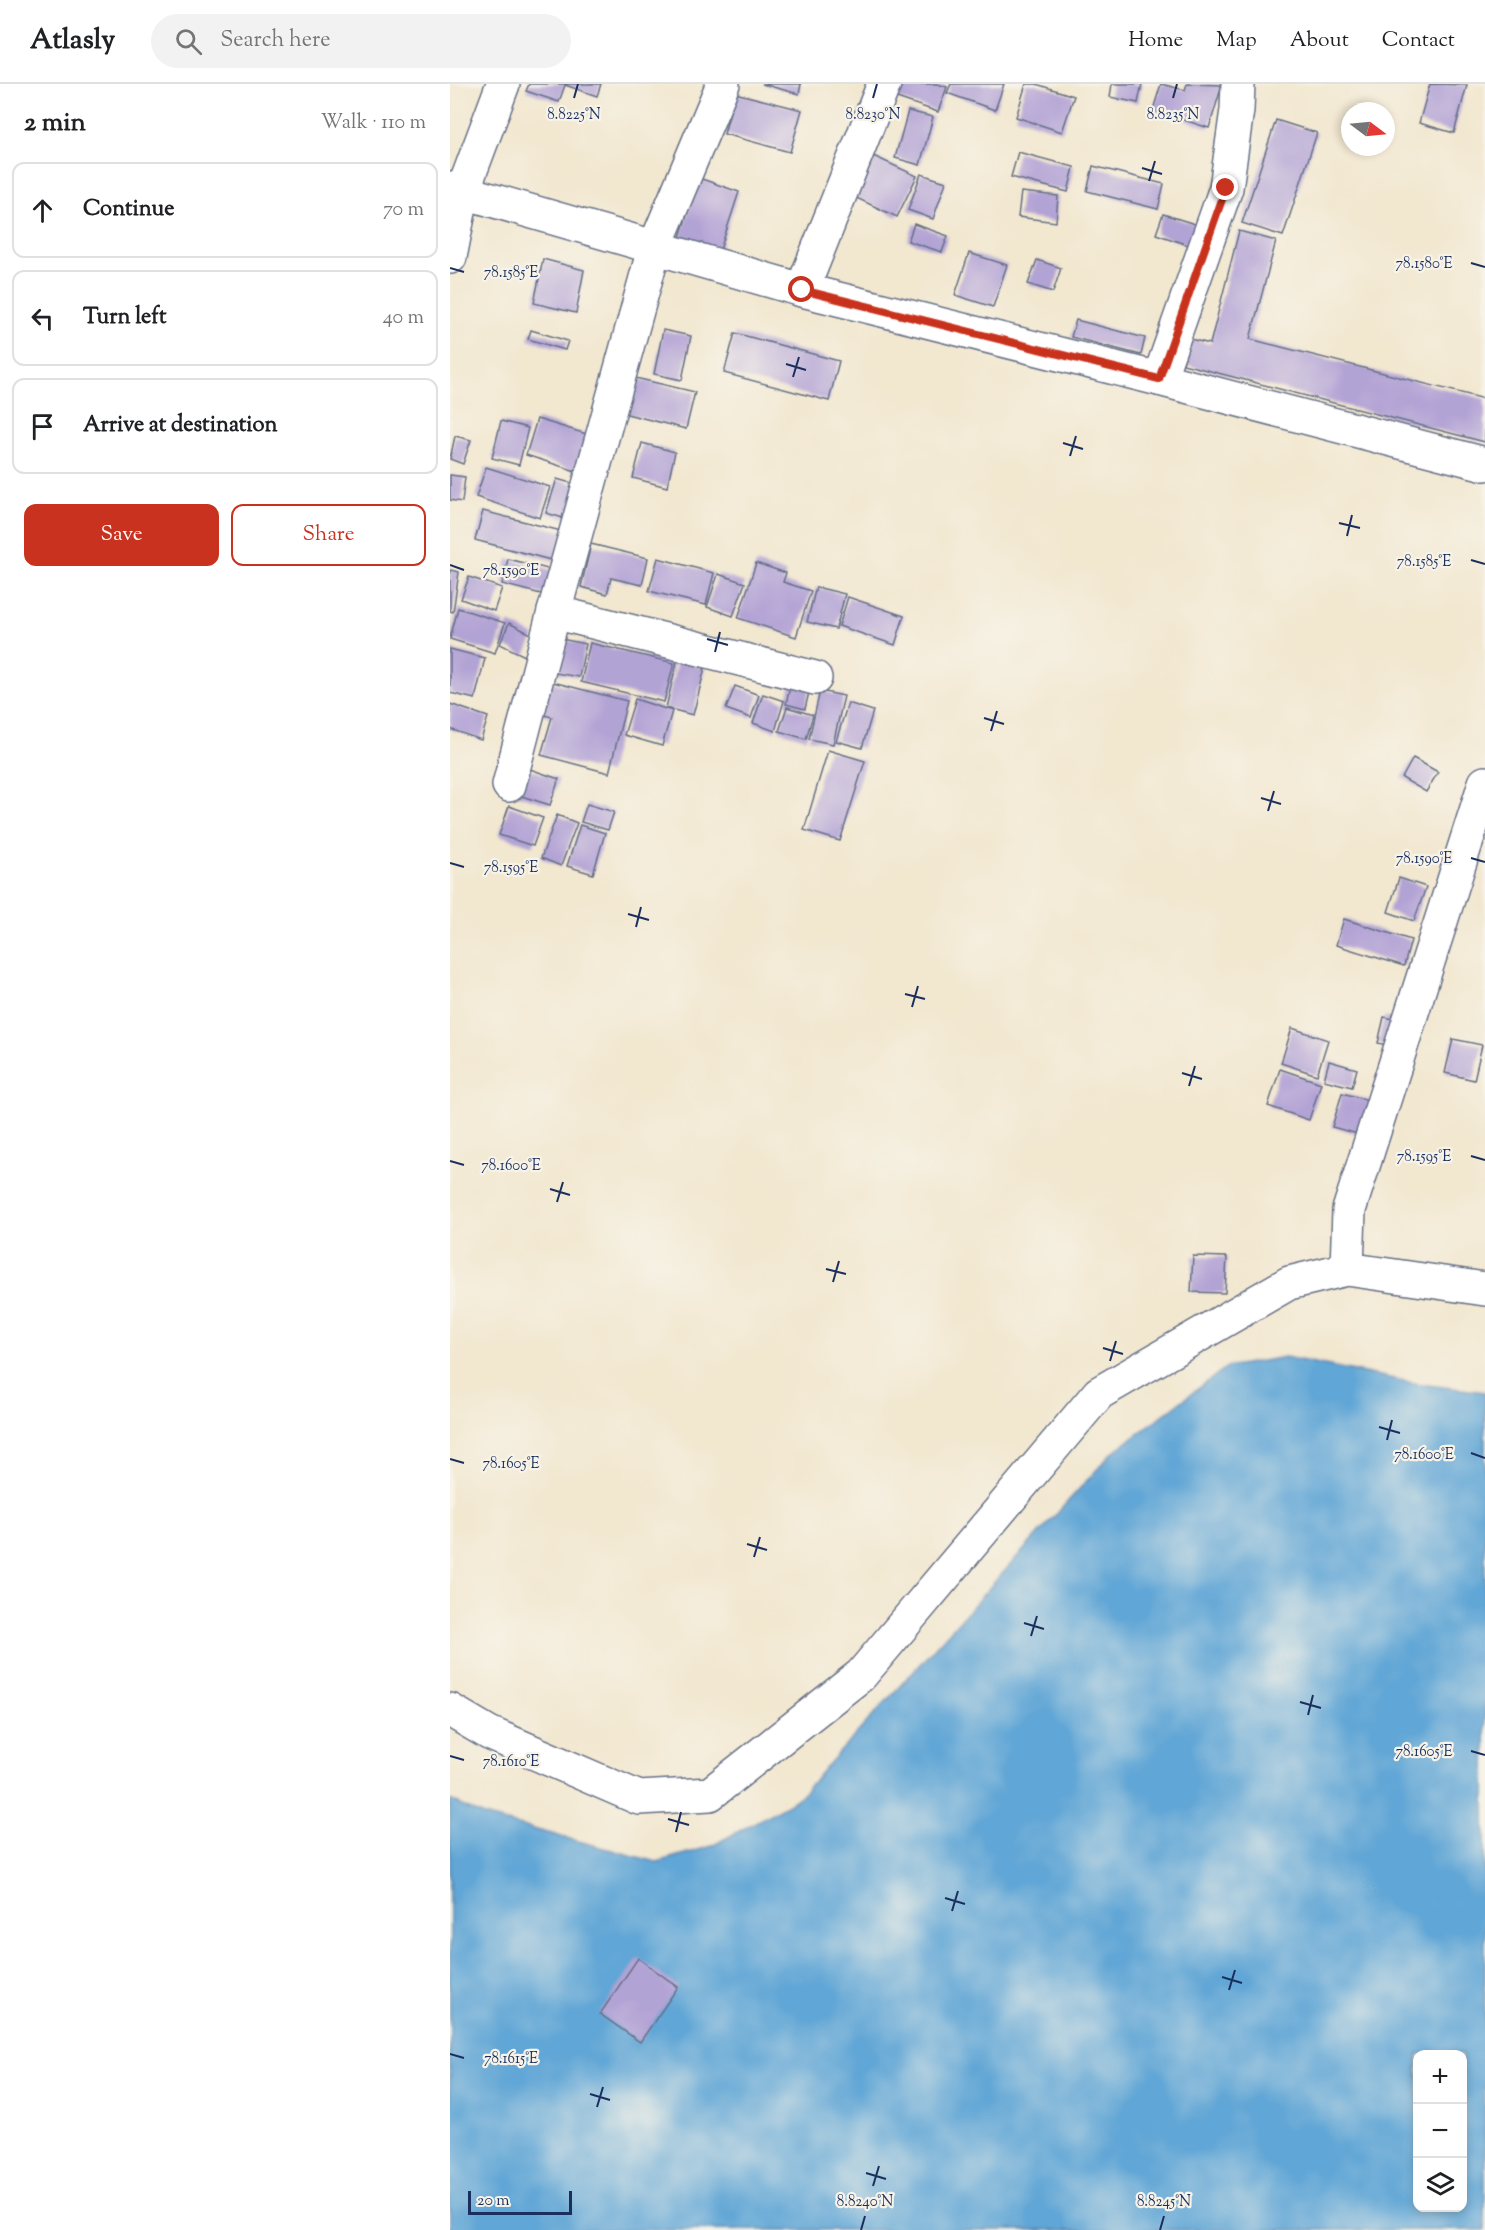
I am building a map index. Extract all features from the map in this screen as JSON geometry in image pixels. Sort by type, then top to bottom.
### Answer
[{"type":"street","points":[[450,257],[457,189],[503,84]]},
{"type":"street","points":[[509,785],[654,249],[723,84]]},
{"type":"street","points":[[802,290],[884,84]]},
{"type":"street","points":[[1159,379],[1226,188],[1237,110],[1238,84]]},
{"type":"street","points":[[457,189],[654,249],[802,290],[1159,379],[1485,464]]},
{"type":"street","points":[[554,612],[815,678]]},
{"type":"street","points":[[1347,1269],[1350,1210],[1485,783]]},
{"type":"street","points":[[450,1710],[489,1733],[639,1798],[710,1794],[861,1675],[1100,1394],[1289,1284],[1347,1269],[1485,1288]]},
{"type":"water","points":[[1285,1357],[1419,1384],[1485,1392],[1485,2230],[450,2230],[450,1800],[484,1816],[657,1862],[712,1846],[797,1799],[1111,1454],[1227,1367]]},
{"type":"building","points":[[529,84],[601,84],[597,96],[565,85],[559,102],[526,91]]},
{"type":"building","points":[[762,84],[801,84],[799,94]]},
{"type":"building","points":[[902,84],[937,84],[947,87],[938,112],[897,98]]},
{"type":"building","points":[[951,84],[1004,84],[995,110],[947,93]]},
{"type":"building","points":[[1026,84],[1036,84],[1074,96],[1062,132],[1016,117]]},
{"type":"building","points":[[1112,84],[1142,84],[1138,103],[1110,97]]},
{"type":"building","points":[[1161,84],[1185,90],[1187,84],[1222,85],[1209,128],[1153,110]]},
{"type":"building","points":[[1430,84],[1467,85],[1454,133],[1419,123]]},
{"type":"building","points":[[735,93],[802,110],[790,152],[724,134]]},
{"type":"building","points":[[908,111],[933,117],[920,165],[895,158]]},
{"type":"building","points":[[1276,120],[1317,133],[1283,236],[1242,223]]},
{"type":"building","points":[[1018,152],[1074,167],[1068,192],[1011,177]]},
{"type":"building","points":[[869,154],[917,176],[897,217],[850,195]]},
{"type":"building","points":[[1093,166],[1164,184],[1158,209],[1087,191]]},
{"type":"building","points":[[921,174],[946,182],[933,219],[908,210]]},
{"type":"building","points":[[699,178],[739,192],[720,250],[680,237]]},
{"type":"building","points":[[1021,192],[1058,196],[1056,222],[1018,217]]},
{"type":"building","points":[[1163,214],[1198,225],[1191,246],[1156,234]]},
{"type":"building","points":[[914,224],[948,236],[942,252],[908,241]]},
{"type":"building","points":[[1239,231],[1276,241],[1250,339],[1485,399],[1485,442],[1183,364],[1190,339],[1210,344]]},
{"type":"building","points":[[969,253],[1007,265],[993,307],[955,295]]},
{"type":"building","points":[[543,259],[584,270],[576,313],[534,303]]},
{"type":"building","points":[[1037,260],[1061,268],[1053,292],[1028,284]]},
{"type":"building","points":[[1076,320],[1145,338],[1141,355],[1071,337]]},
{"type":"building","points":[[531,330],[568,341],[565,350],[528,339]]},
{"type":"building","points":[[663,330],[691,336],[682,380],[654,374]]},
{"type":"building","points":[[735,333],[839,361],[829,401],[724,373]]},
{"type":"building","points":[[627,376],[695,392],[686,429],[619,412]]},
{"type":"building","points":[[537,419],[593,436],[582,473],[526,455]]},
{"type":"building","points":[[501,421],[528,428],[519,465],[492,458]]},
{"type":"building","points":[[455,436],[471,440],[463,464],[450,459]]},
{"type":"building","points":[[642,443],[675,452],[667,487],[633,478]]},
{"type":"building","points":[[486,467],[550,487],[540,518],[476,497]]},
{"type":"building","points":[[450,475],[465,477],[462,502],[450,500]]},
{"type":"building","points":[[557,479],[581,486],[570,520],[546,513]]},
{"type":"building","points":[[483,511],[569,533],[562,563],[475,540]]},
{"type":"building","points":[[591,544],[648,558],[642,585],[611,578],[607,594],[581,587]]},
{"type":"building","points":[[658,558],[714,573],[706,605],[649,591]]},
{"type":"building","points":[[508,559],[552,570],[545,595],[502,584]]},
{"type":"building","points":[[756,563],[786,573],[783,582],[811,591],[796,637],[738,618]]},
{"type":"building","points":[[450,570],[459,572],[453,612],[450,611]]},
{"type":"building","points":[[718,574],[745,583],[733,616],[707,607]]},
{"type":"building","points":[[469,577],[502,588],[494,611],[461,599]]},
{"type":"building","points":[[816,587],[845,594],[836,629],[807,622]]},
{"type":"building","points":[[848,597],[904,616],[895,645],[839,626]]},
{"type":"building","points":[[458,608],[505,623],[495,653],[450,639]]},
{"type":"building","points":[[509,623],[535,636],[525,656],[500,644]]},
{"type":"building","points":[[561,639],[586,644],[579,677],[555,673]]},
{"type":"building","points":[[590,643],[674,663],[664,702],[581,682]]},
{"type":"building","points":[[450,649],[485,658],[475,699],[450,693]]},
{"type":"building","points":[[677,661],[705,668],[693,715],[666,708]]},
{"type":"building","points":[[793,674],[812,679],[805,709],[786,704]]},
{"type":"building","points":[[545,680],[627,701],[609,773],[541,755],[552,717],[537,713]]},
{"type":"building","points":[[735,686],[759,695],[751,718],[726,709]]},
{"type":"building","points":[[820,691],[844,696],[833,744],[809,739]]},
{"type":"building","points":[[763,694],[784,701],[775,731],[753,723]]},
{"type":"building","points":[[635,699],[672,711],[662,746],[624,735]]},
{"type":"building","points":[[848,703],[873,711],[862,748],[836,741]]},
{"type":"building","points":[[450,704],[488,717],[481,740],[450,729]]},
{"type":"building","points":[[787,707],[813,715],[806,739],[779,731]]},
{"type":"building","points":[[828,750],[865,761],[840,841],[804,830]]},
{"type":"building","points":[[1413,758],[1438,772],[1426,792],[1402,778]]},
{"type":"building","points":[[524,767],[559,779],[550,805],[515,794]]},
{"type":"building","points":[[587,804],[614,812],[608,830],[581,822]]},
{"type":"building","points":[[509,806],[543,818],[533,846],[499,835]]},
{"type":"building","points":[[557,815],[577,823],[561,866],[541,858]]},
{"type":"building","points":[[580,825],[605,833],[593,874],[567,866]]},
{"type":"building","points":[[1399,878],[1426,887],[1414,921],[1388,912]]},
{"type":"building","points":[[1344,919],[1411,940],[1404,966],[1336,945]]},
{"type":"building","points":[[1384,1017],[1404,1021],[1398,1048],[1378,1043]]},
{"type":"building","points":[[1292,1028],[1328,1040],[1317,1075],[1281,1063]]},
{"type":"building","points":[[1453,1039],[1482,1045],[1474,1080],[1445,1073]]},
{"type":"building","points":[[1329,1061],[1357,1069],[1352,1087],[1324,1080]]},
{"type":"building","points":[[1280,1069],[1321,1083],[1309,1120],[1268,1106]]},
{"type":"building","points":[[1342,1093],[1372,1101],[1362,1135],[1332,1127]]},
{"type":"building","points":[[1193,1256],[1227,1257],[1225,1293],[1191,1292]]},
{"type":"building","points":[[638,1958],[678,1987],[640,2042],[600,2014]]},
{"type":"route","points":[[802,290],[1159,379],[1226,188]]}]
